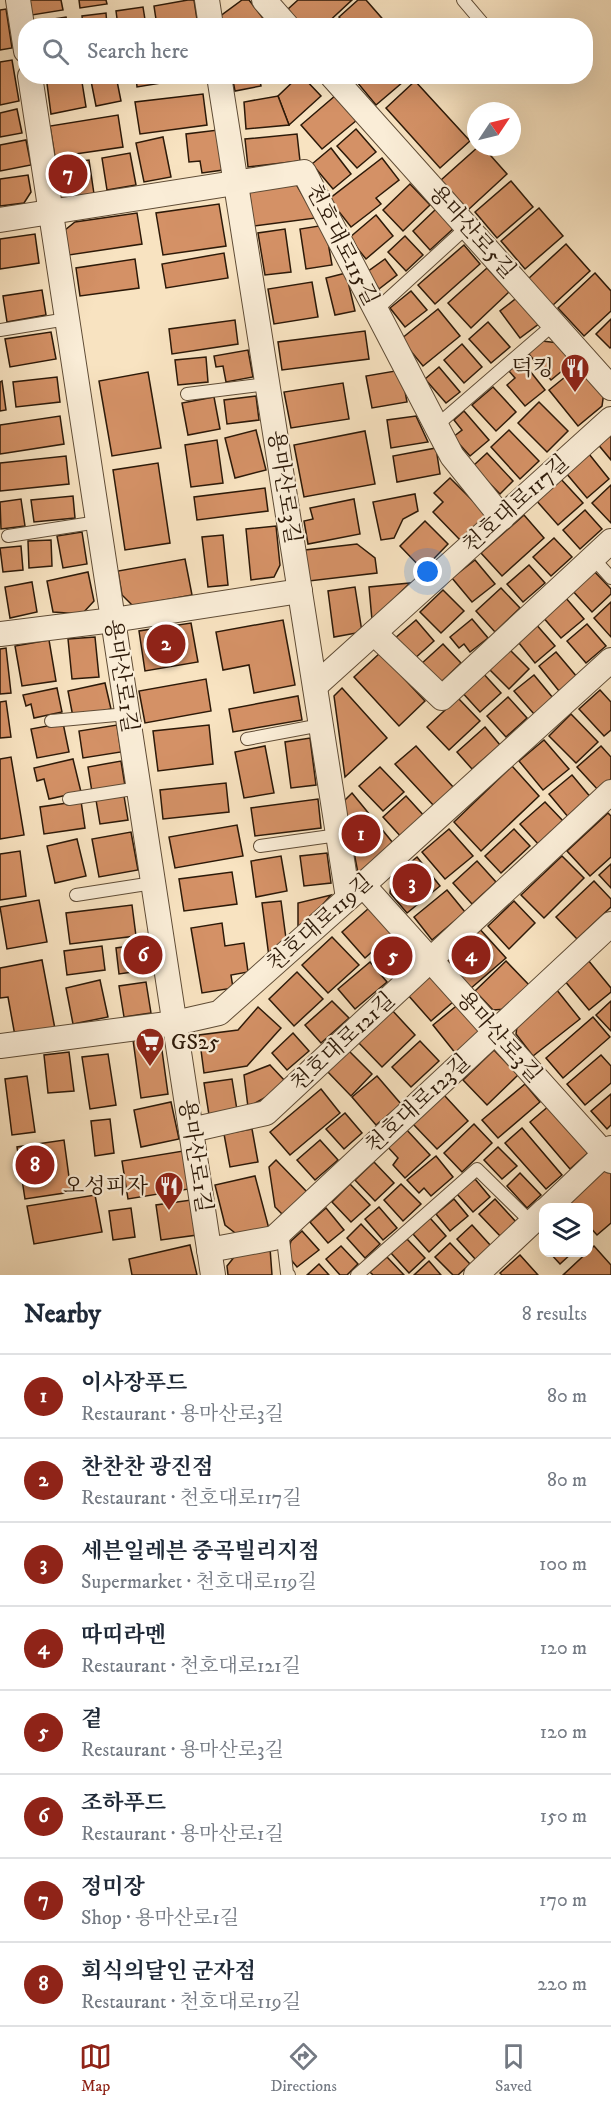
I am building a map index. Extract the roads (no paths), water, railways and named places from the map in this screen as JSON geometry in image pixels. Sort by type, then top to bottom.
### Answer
[{"type":"street","points":[[18,0],[21,18]]},
{"type":"street","points":[[207,0],[210,18]]},
{"type":"street","points":[[264,0],[280,18]]},
{"type":"street","name":"용마산로1길","points":[[31,84],[213,1275]]},
{"type":"street","name":"용마산로3길","points":[[220,84],[338,835],[356,892],[430,960],[609,1154]]},
{"type":"street","name":"용마산로5길","points":[[339,84],[611,388]]},
{"type":"street","name":"천호대로115길","points":[[0,220],[304,172],[452,456],[502,518]]},
{"type":"street","name":"천호대로117길","points":[[315,686],[611,419]]},
{"type":"street","points":[[374,633],[442,699],[611,541]]},
{"type":"street","points":[[0,634],[113,620],[300,591]]},
{"type":"street","name":"천호대로119길","points":[[0,1046],[175,1023],[219,1013],[611,660]]},
{"type":"street","name":"천호대로121길","points":[[191,1130],[266,1113],[610,796]]},
{"type":"street","name":"천호대로123길","points":[[209,1250],[274,1238],[611,924]]},
{"type":"street","points":[[553,1203],[609,1154]]},
{"type":"street","points":[[476,1275],[539,1216]]},
{"type":"lane","points":[[463,0],[478,18]]},
{"type":"lane","points":[[376,310],[467,227]]},
{"type":"lane","points":[[0,330],[67,319]]},
{"type":"lane","points":[[436,426],[554,324]]},
{"type":"lane","points":[[187,394],[267,384]]},
{"type":"lane","points":[[8,536],[98,522]]},
{"type":"lane","points":[[593,558],[611,578]]},
{"type":"lane","points":[[51,721],[127,714]]},
{"type":"lane","points":[[247,739],[321,725]]},
{"type":"lane","points":[[69,799],[139,788]]},
{"type":"lane","points":[[260,846],[338,835]]},
{"type":"lane","points":[[76,895],[153,883]]},
{"type":"lane","points":[[357,1275],[477,1169],[539,1213]]},
{"type":"lane","points":[[282,1230],[289,1275]]},
{"type":"place","name":"정미장","points":[[68,174]]},
{"type":"place","name":"덕킹","points":[[575,394]]},
{"type":"place","name":"찬찬찬 광진점","points":[[166,644]]},
{"type":"place","name":"이사장푸드","points":[[361,834]]},
{"type":"place","name":"세븐일레븐 중곡빌리지점","points":[[412,883]]},
{"type":"place","name":"조하푸드","points":[[143,955]]},
{"type":"place","name":"따띠라멘","points":[[471,955]]},
{"type":"place","name":"곁","points":[[393,956]]},
{"type":"place","name":"GS25","points":[[150,1068]]},
{"type":"place","name":"회식의달인 군자점","points":[[35,1165]]},
{"type":"place","name":"오성피자","points":[[169,1212]]}]
